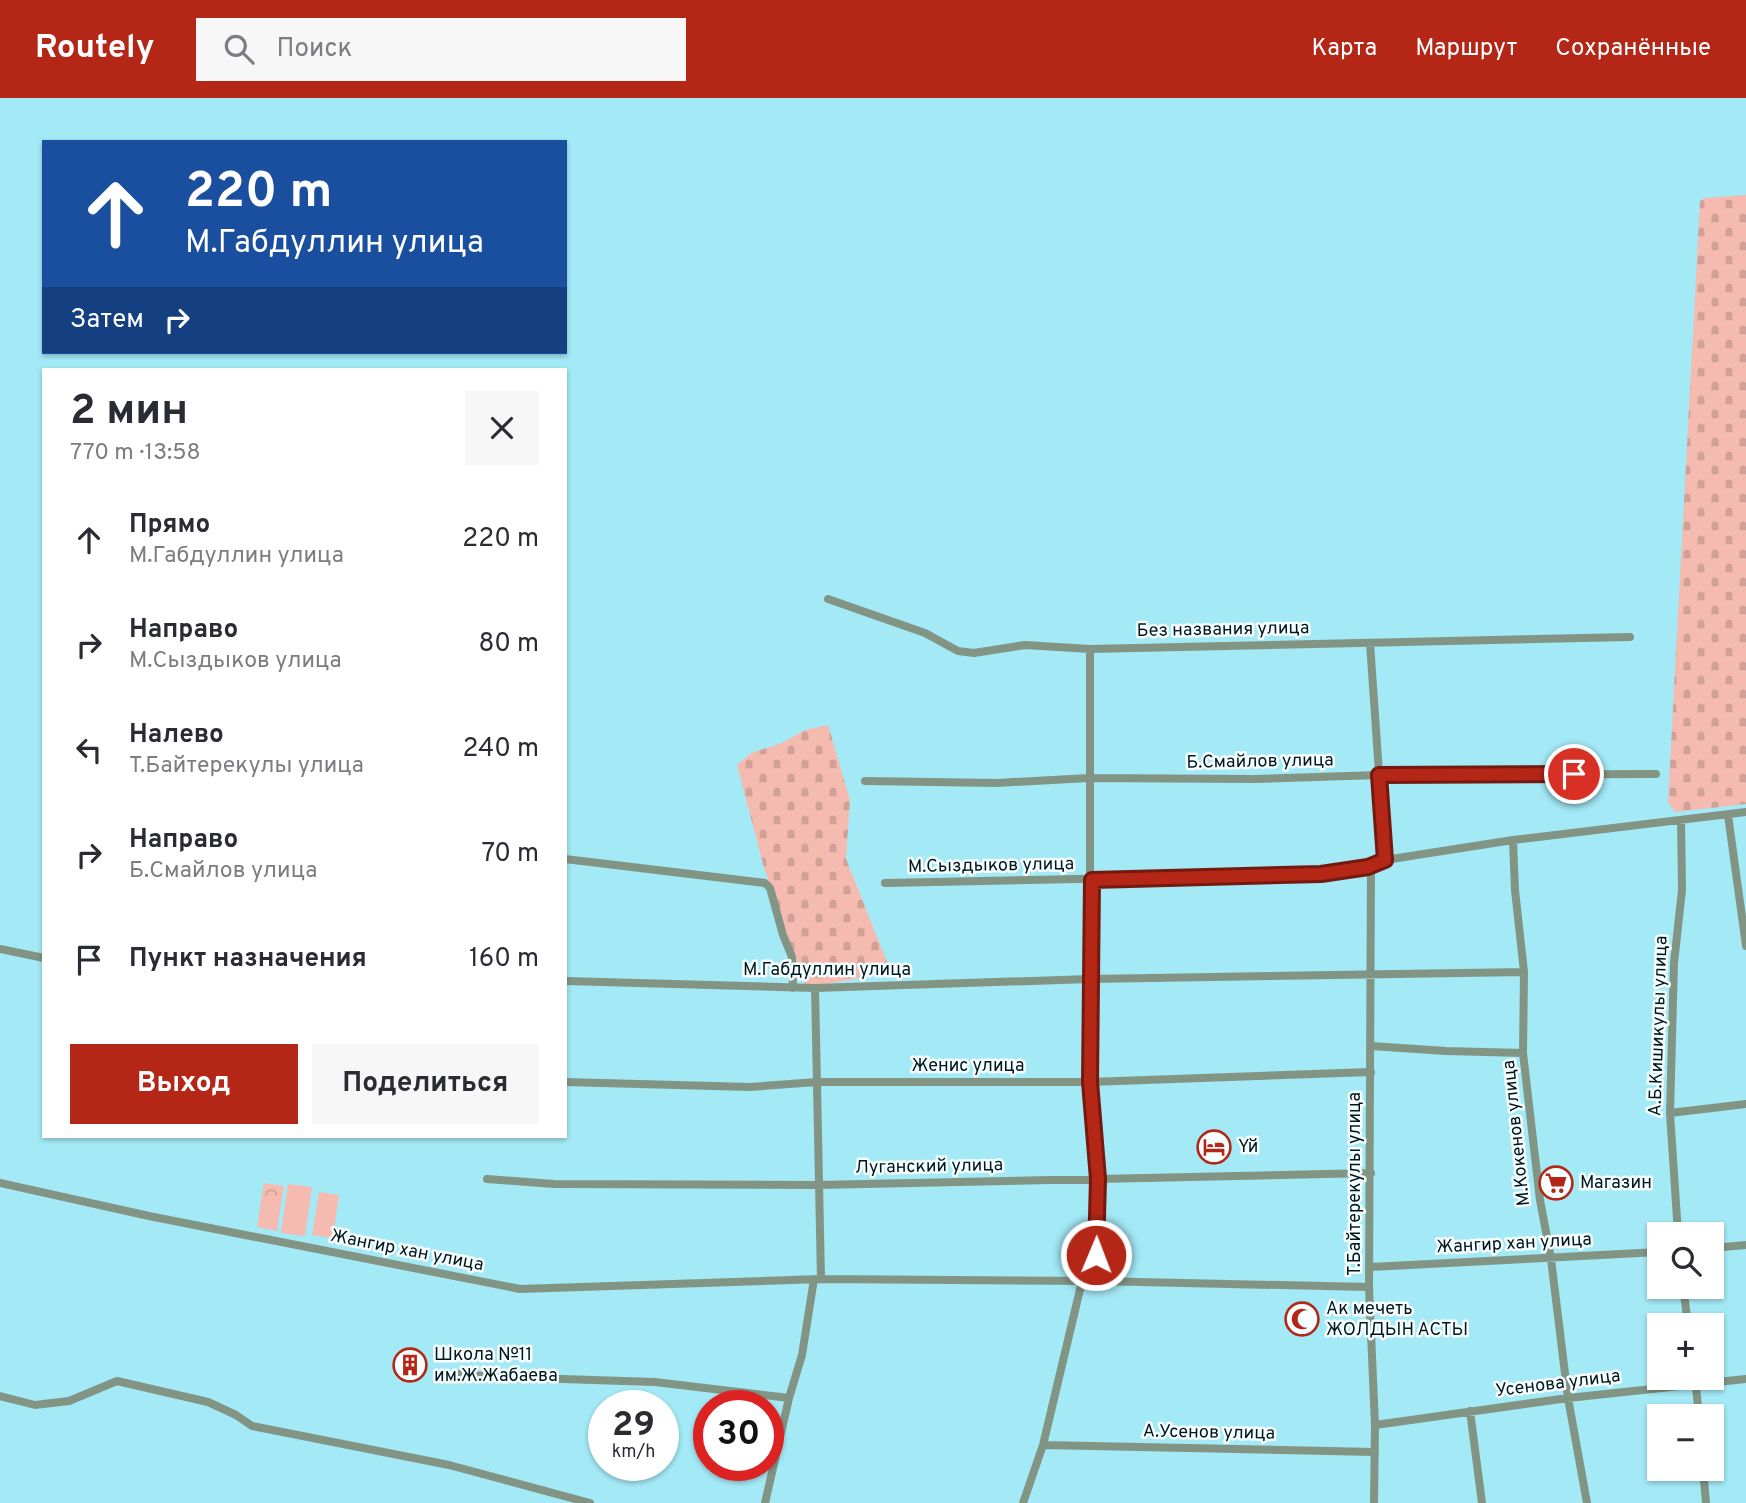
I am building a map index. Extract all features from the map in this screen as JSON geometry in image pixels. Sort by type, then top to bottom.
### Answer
[{"type":"street","name":"Без названия улица","points":[[828,599],[925,633],[958,651],[974,653],[1025,645],[1090,649],[1630,637]]},
{"type":"street","points":[[1370,643],[1385,860]]},
{"type":"street","points":[[1090,649],[1090,1082],[1098,1179],[1096,1280]]},
{"type":"street","name":"Б.Смайлов улица","points":[[865,781],[997,783],[1089,778],[1255,779],[1379,775],[1656,774]]},
{"type":"street","name":"М.Сыздыков улица","points":[[885,883],[1321,874],[1371,866],[1385,860],[1513,840],[1746,812]]},
{"type":"street","points":[[1728,815],[1746,946]]},
{"type":"street","name":"А.Б.Кишикулы улица","points":[[1677,1222],[1670,1114],[1674,964],[1682,890],[1681,820]]},
{"type":"street","name":"М.Кокенов улица","points":[[1513,840],[1515,890],[1524,972],[1523,1053],[1539,1200],[1551,1259],[1568,1398],[1587,1503]]},
{"type":"street","points":[[567,859],[765,883],[770,888],[792,957],[793,988]]},
{"type":"street","name":"Т.Байтерекулы улица","points":[[1371,866],[1369,1287],[1375,1425],[1374,1503]]},
{"type":"street","points":[[0,949],[42,958]]},
{"type":"street","name":"М.Габдуллин улица","points":[[567,981],[815,988],[1090,979],[1524,972]]},
{"type":"street","points":[[765,1503],[818,1279],[815,988]]},
{"type":"street","points":[[1371,1046],[1523,1053]]},
{"type":"street","name":"Женис улица","points":[[567,1083],[750,1087],[817,1082],[1090,1082],[1371,1072]]},
{"type":"street","points":[[1670,1114],[1746,1104]]},
{"type":"street","name":"Луганский улица","points":[[487,1179],[554,1184],[818,1185],[1371,1173]]},
{"type":"street","name":"Жангир хан улица","points":[[0,1183],[149,1216],[520,1289],[818,1279],[1096,1280],[1369,1287]]},
{"type":"street","points":[[1724,1247],[1746,1245]]},
{"type":"street","name":"Жангир хан улица","points":[[1371,1267],[1647,1253]]},
{"type":"street","points":[[1023,1503],[1043,1445],[1082,1280]]},
{"type":"street","points":[[458,1374],[655,1382],[789,1398]]},
{"type":"street","name":"Усенова улица","points":[[1724,1380],[1746,1379]]},
{"type":"street","points":[[0,1396],[35,1405],[69,1401],[117,1381],[208,1402],[252,1426],[449,1465],[590,1503]]},
{"type":"street","name":"Усенова улица","points":[[1375,1425],[1647,1387]]},
{"type":"street","points":[[1470,1411],[1482,1503]]},
{"type":"street","name":"А.Усенов улица","points":[[1043,1445],[1375,1452]]},
{"type":"street","points":[[1704,1481],[1706,1503]]},
{"type":"green space","points":[[1746,195],[1746,804],[1675,812],[1668,802],[1700,201],[1704,198]]},
{"type":"green space","points":[[828,725],[850,800],[846,859],[891,972],[821,985],[805,985],[764,868],[737,765],[751,753],[782,743],[805,730]]},
{"type":"green space","points":[[264,1183],[284,1186],[280,1210],[260,1207]]},
{"type":"green space","points":[[288,1184],[312,1187],[305,1236],[281,1233]]},
{"type":"green space","points":[[319,1192],[339,1195],[333,1238],[312,1235]]},
{"type":"green space","points":[[260,1207],[280,1210],[277,1231],[257,1227]]},
{"type":"place","name":"Үй","points":[[1214,1147]]},
{"type":"place","name":"Магазин","points":[[1556,1183]]},
{"type":"place","name":"Ак мечеть ЖОЛДЫН АСТЫ","points":[[1302,1319]]},
{"type":"place","name":"Школа №11 им.Ж.Жабаева","points":[[410,1365]]},
{"type":"route","points":[[1096,1255],[1098,1179],[1090,1082],[1092,880],[1321,874],[1368,867],[1385,860],[1379,775],[1574,774]]}]
